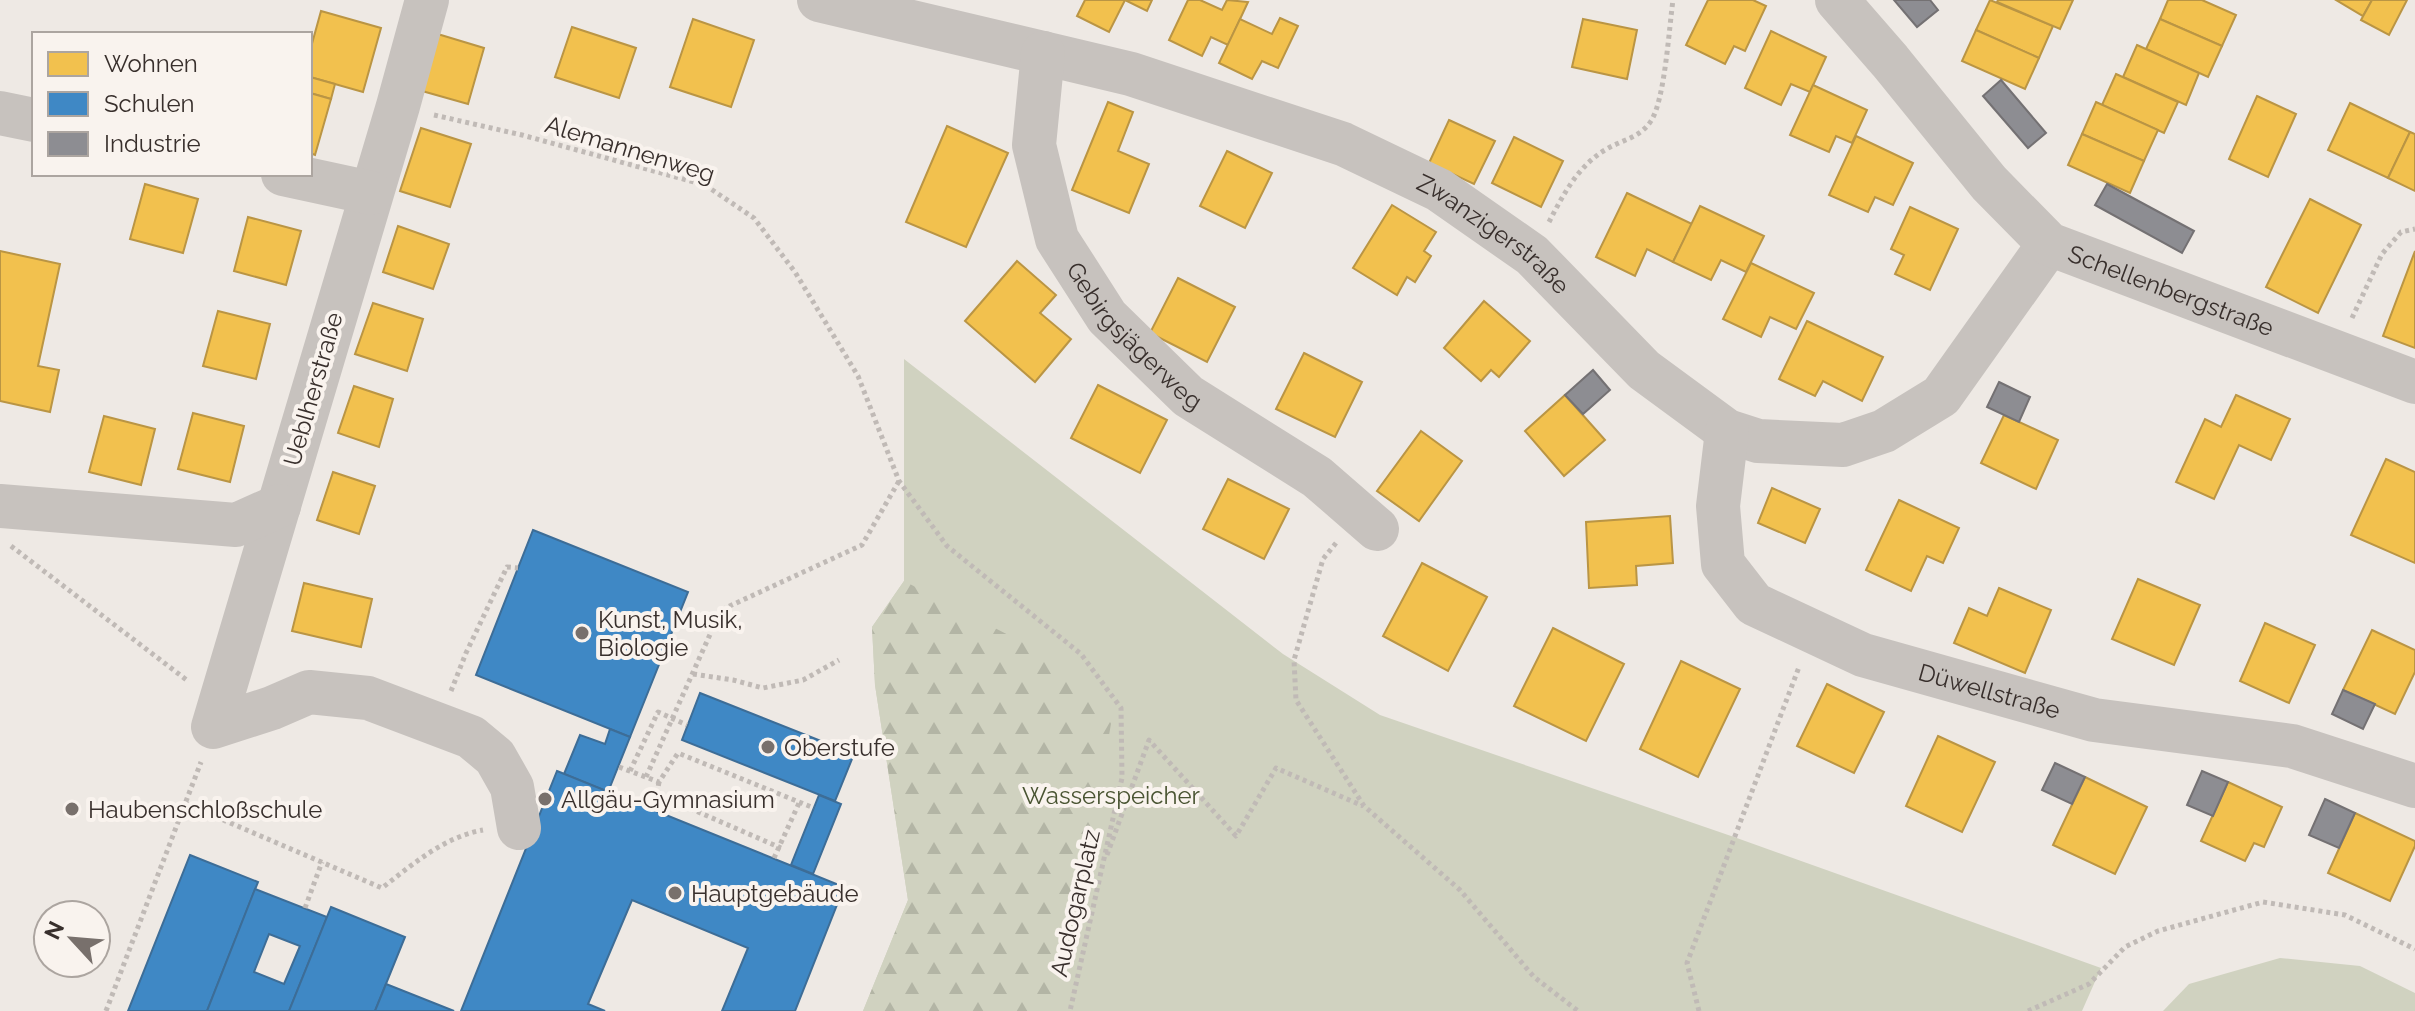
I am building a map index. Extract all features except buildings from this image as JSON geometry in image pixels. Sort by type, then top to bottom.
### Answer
[{"type":"street","name":"Ueblherstraße","points":[[216,716],[427,0]]},
{"type":"street","name":"Zwanzigerstraße","points":[[819,0],[1131,74],[1343,144],[1439,190],[1532,255],[1644,370],[1727,431],[1758,441],[1843,445],[1884,431],[1941,396],[2049,244]]},
{"type":"street","name":"Schellenbergstraße","points":[[1837,0],[1989,183],[2049,244],[2415,382]]},
{"type":"street","name":"Gebirgsjägerweg","points":[[1043,53],[1034,145],[1057,239],[1107,317],[1188,396],[1317,477],[1377,529]]},
{"type":"street","points":[[0,113],[32,120]]},
{"type":"street","points":[[292,176],[371,193]]},
{"type":"street","name":"Düwellstraße","points":[[1727,431],[1718,506],[1723,564],[1754,604],[1863,655],[2094,720],[2292,746],[2415,786]]},
{"type":"street","points":[[0,506],[236,525],[279,506]]},
{"type":"street","points":[[216,716],[272,708],[309,692],[368,698],[439,724],[471,737],[495,757],[512,787],[519,828]]},
{"type":"path","points":[[1532,255],[1578,172],[1605,150],[1634,137],[1651,120],[1660,92],[1673,0]]},
{"type":"path","name":"Alemannenweg","points":[[398,106],[522,135],[705,185],[754,218],[795,272],[858,376],[899,481],[947,546],[1081,654],[1121,708]]},
{"type":"path","points":[[2359,302],[2382,254],[2401,232],[2415,229]]},
{"type":"path","points":[[646,777],[721,610],[862,545],[899,481]]},
{"type":"path","points":[[0,538],[216,716],[186,804],[106,1011]]},
{"type":"path","points":[[1323,559],[1294,660],[1296,700],[1364,806],[1460,890],[1534,977],[1578,1011]]},
{"type":"path","points":[[439,724],[466,653],[507,567],[518,568]]},
{"type":"path","points":[[1699,1011],[1687,963],[1813,632]]},
{"type":"path","points":[[693,674],[763,688],[803,680],[839,660]]},
{"type":"path","name":"Audogarplatz","points":[[1070,1011],[1122,778],[1121,708]]},
{"type":"path","points":[[630,771],[658,712],[687,725]]},
{"type":"path","points":[[1100,874],[1149,740],[1236,836],[1276,768],[1364,806]]},
{"type":"path","points":[[781,848],[657,794],[659,782],[678,753],[814,808]]},
{"type":"path","points":[[619,767],[659,782]]},
{"type":"path","points":[[774,858],[800,801]]},
{"type":"path","points":[[186,804],[382,888],[425,855],[463,834],[505,826],[519,828]]},
{"type":"path","points":[[305,908],[322,862]]},
{"type":"path","points":[[2028,1011],[2089,984],[2125,947],[2158,931],[2263,902],[2345,915],[2415,949]]},
{"type":"green space","name":"Wasserspeicher","points":[[904,359],[1283,654],[1380,715],[2101,968],[2082,1011],[863,1011],[908,900],[875,685],[872,627],[904,581]]},
{"type":"green space","points":[[904,581],[1074,669],[1112,718],[1082,892],[1051,1011],[863,1011],[908,900],[875,685],[872,627]]},
{"type":"green space","points":[[2280,958],[2360,966],[2415,993],[2415,1011],[2163,1011],[2189,984]]},
{"type":"place","name":"Kunst, Musik, Biologie","points":[[582,633]]},
{"type":"place","name":"Oberstufe","points":[[768,747]]},
{"type":"place","name":"Allgäu-Gymnasium","points":[[545,799]]},
{"type":"place","name":"Haubenschloßschule","points":[[72,809]]},
{"type":"place","name":"Hauptgebäude","points":[[675,893]]}]
